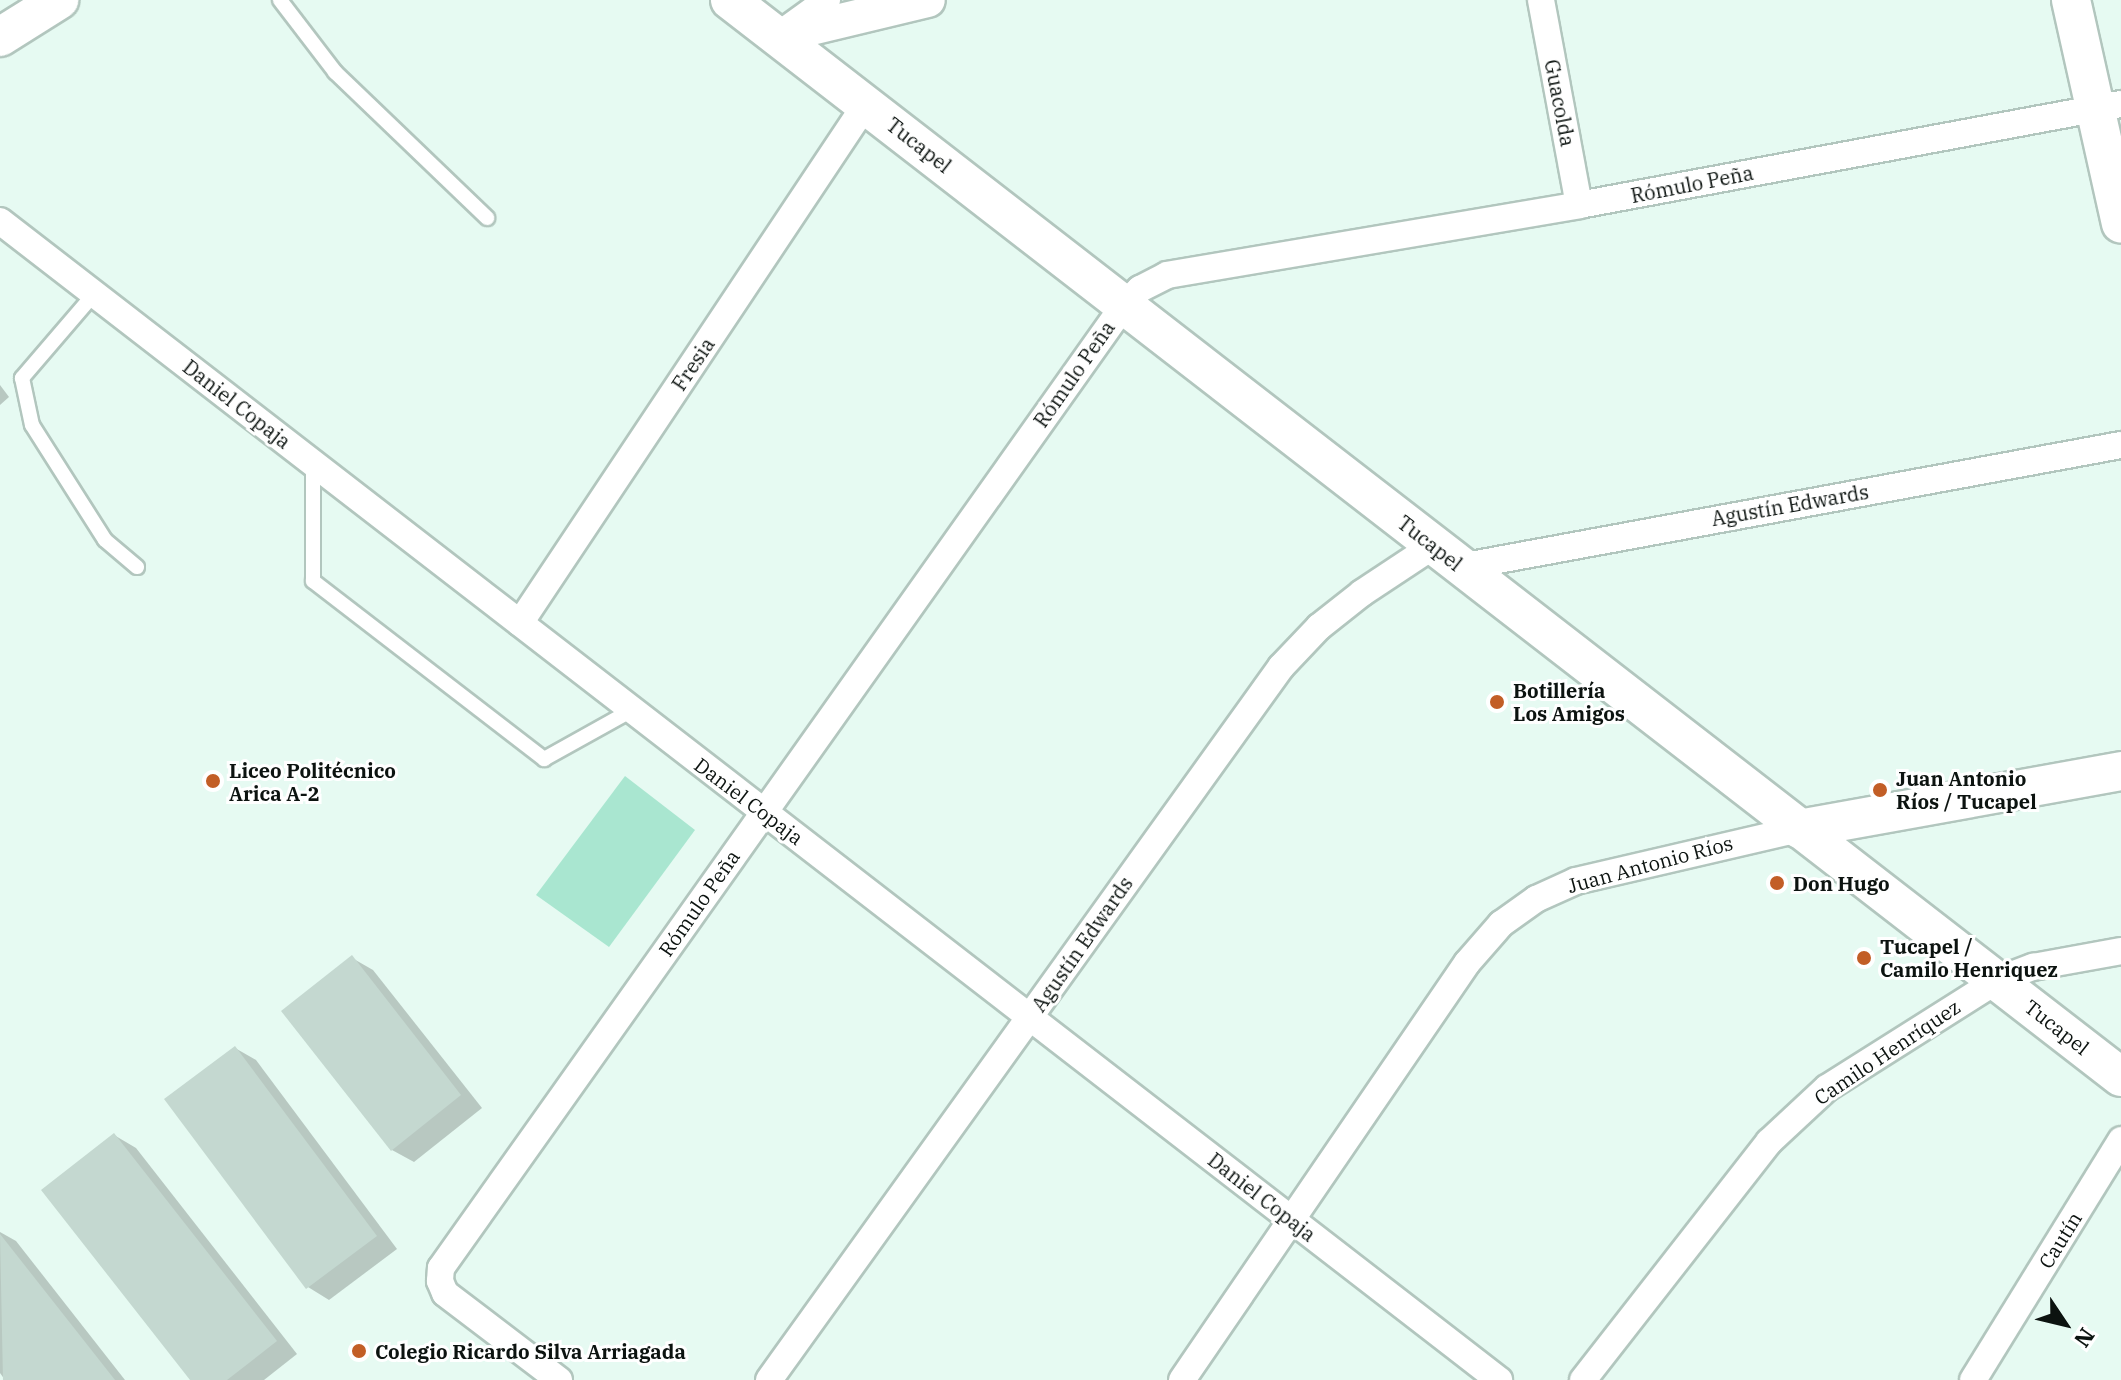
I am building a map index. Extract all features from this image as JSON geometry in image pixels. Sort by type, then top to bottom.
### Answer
[{"type":"main road","points":[[0,36],[37,0]]},
{"type":"main road","points":[[0,36],[59,0]]},
{"type":"main road","points":[[2071,0],[2108,107],[2121,223]]},
{"type":"main road","name":"Tucapel","points":[[728,3],[778,36],[2121,1077]]},
{"type":"main road","name":"Juan Antonio Ríos","points":[[1799,829],[2121,771]]},
{"type":"street","points":[[778,36],[827,0]]},
{"type":"street","points":[[778,36],[928,0]]},
{"type":"street","name":"Guacolda","points":[[1541,0],[1579,205]]},
{"type":"street","name":"Fresia","points":[[520,623],[866,104]]},
{"type":"street","name":"Rómulo Peña","points":[[559,1380],[445,1293],[440,1281],[441,1268],[1124,305],[1140,289],[1167,275],[1579,205],[2108,107]]},
{"type":"street","name":"Daniel Copaja","points":[[0,221],[1499,1380]]},
{"type":"street","name":"Agustín Edwards","points":[[769,1380],[1281,667],[1319,627],[1362,593],[1446,556],[2121,445]]},
{"type":"street","name":"Juan Antonio Ríos","points":[[1182,1380],[1467,963],[1509,918],[1536,899],[1576,881],[1799,829]]},
{"type":"street","name":"Camilo Henríquez","points":[[1583,1380],[1769,1142],[1798,1112],[1858,1066],[1996,981],[2033,967],[2121,951]]},
{"type":"street","name":"Cautín","points":[[1973,1380],[2121,1140]]},
{"type":"lane","points":[[280,0],[335,72],[487,218]]},
{"type":"lane","points":[[94,294],[22,378],[32,425],[105,540],[137,567]]},
{"type":"lane","points":[[313,463],[313,581],[325,591],[544,759],[632,710]]},
{"type":"green space","points":[[625,776],[695,830],[609,947],[536,895]]},
{"type":"building","points":[[352,955],[461,1095],[391,1151],[281,1011]]},
{"type":"building","points":[[235,1046],[377,1236],[306,1289],[164,1099]]},
{"type":"building","points":[[114,1133],[277,1341],[227,1380],[190,1380],[41,1190]]},
{"type":"building","points":[[0,1234],[115,1380],[3,1380]]},
{"type":"place","name":"Botillería Los Amigos","points":[[1497,702]]},
{"type":"place","name":"Liceo Politécnico Arica A-2","points":[[213,781]]},
{"type":"place","name":"Juan Antonio Ríos / Tucapel","points":[[1880,790]]},
{"type":"place","name":"Don Hugo","points":[[1777,883]]},
{"type":"place","name":"Tucapel / Camilo Henriquez","points":[[1864,958]]},
{"type":"place","name":"Colegio Ricardo Silva Arriagada","points":[[359,1351]]}]
